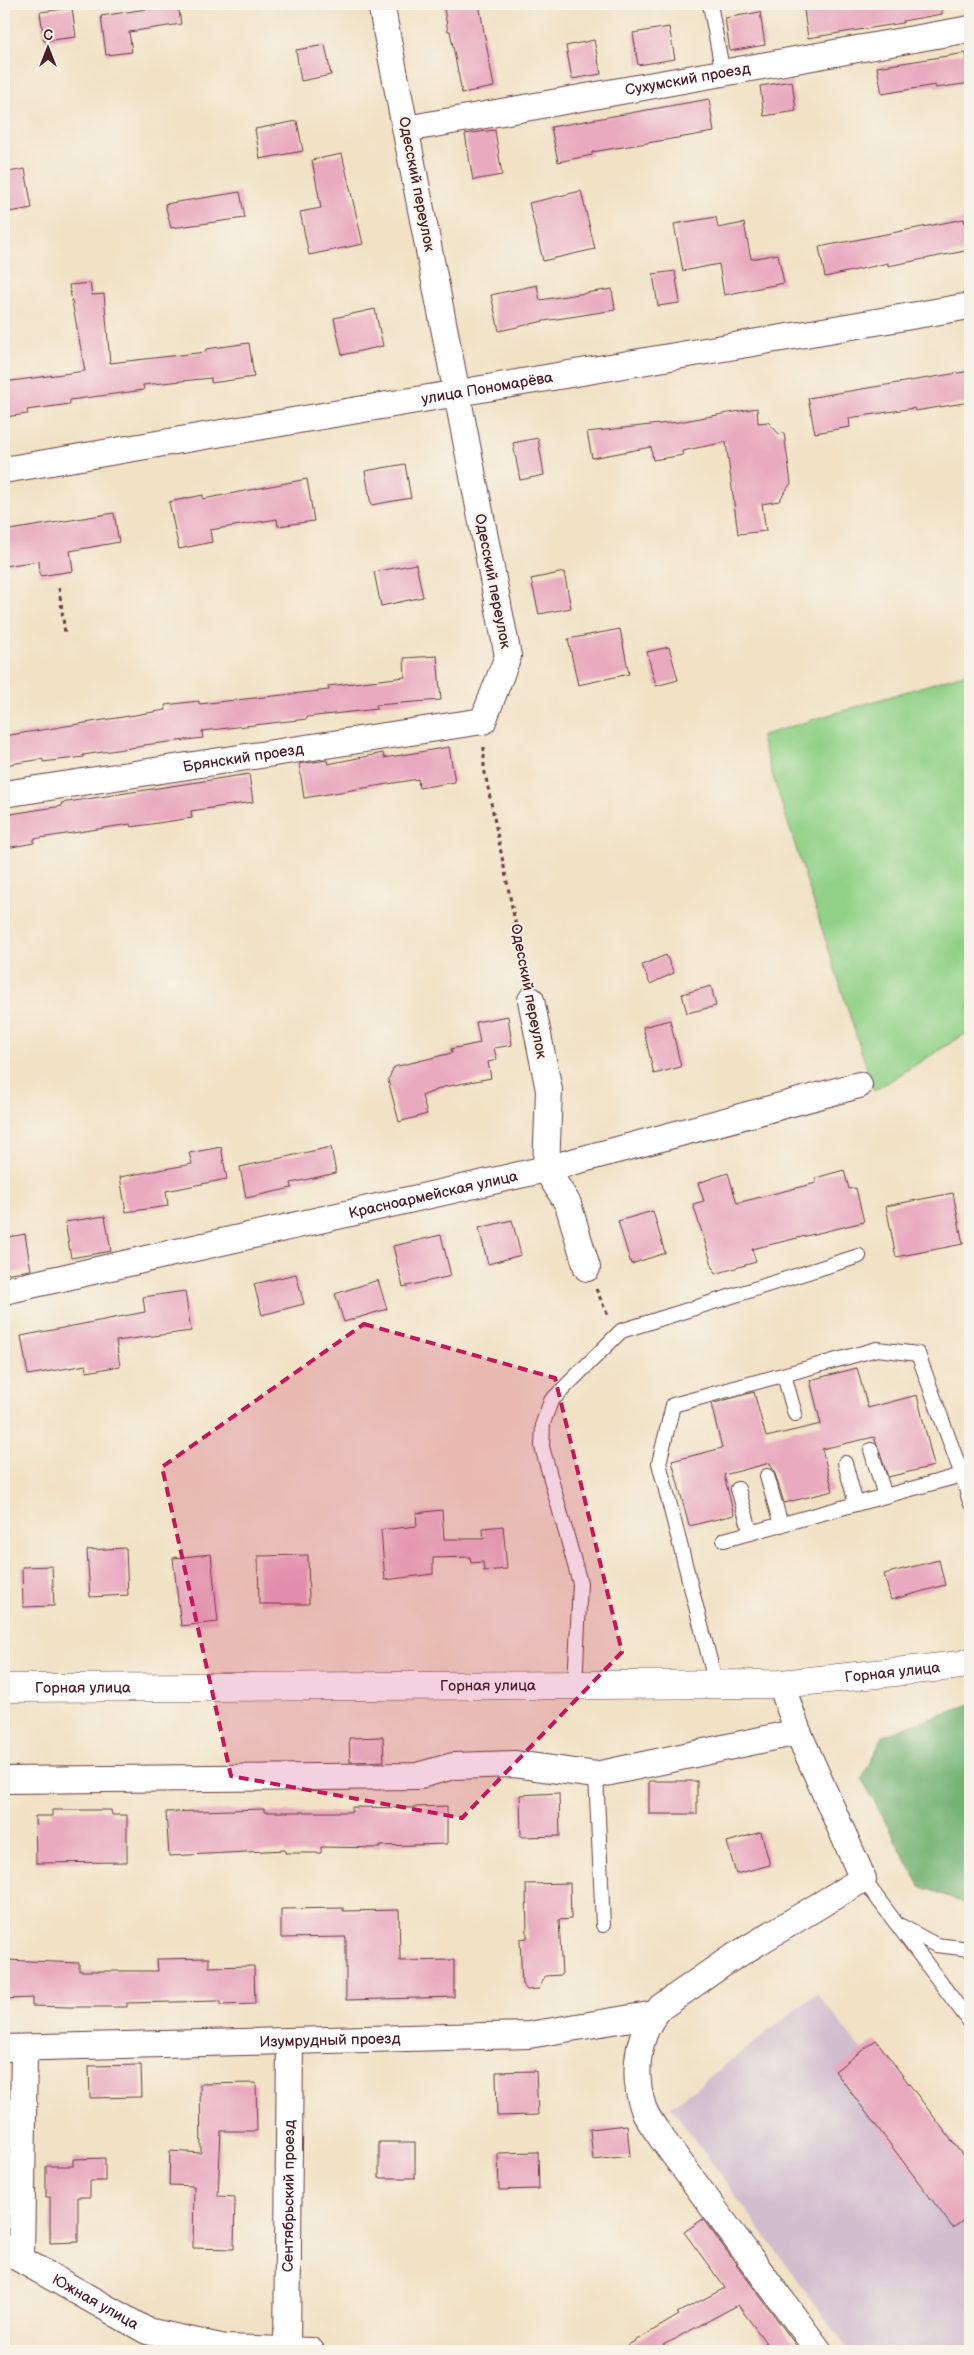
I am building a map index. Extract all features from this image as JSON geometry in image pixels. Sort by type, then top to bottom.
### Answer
[{"type":"street","name":"Одесский переулок","points":[[381,4],[508,656],[483,721]]},
{"type":"street","name":"Сухумский проезд","points":[[406,129],[970,29]]},
{"type":"street","name":"улица Пономарёва","points":[[4,470],[970,306]]},
{"type":"street","name":"Брянский проезд","points":[[4,794],[483,721]]},
{"type":"street","name":"Одесский переулок","points":[[531,1000],[549,1090],[546,1169]]},
{"type":"street","name":"Красноармейская улица","points":[[4,1291],[546,1169],[859,1085]]},
{"type":"street","points":[[546,1169],[568,1204],[587,1268]]},
{"type":"street","name":"Горная улица","points":[[4,1688],[781,1684],[961,1665],[970,1662]]},
{"type":"street","points":[[781,1684],[798,1732],[863,1879],[727,1961],[655,2014],[642,2038],[637,2077],[645,2111],[671,2151],[818,2351]]},
{"type":"street","points":[[4,1780],[418,1776],[452,1766],[514,1764],[596,1775],[798,1732]]},
{"type":"street","name":"Изумрудный проезд","points":[[14,2048],[529,2035],[655,2014]]},
{"type":"street","name":"Сентябрьский проезд","points":[[290,2042],[299,2350]]},
{"type":"street","points":[[12,2254],[14,2048]]},
{"type":"street","name":"Южная улица","points":[[12,2254],[147,2331],[225,2348],[299,2350]]},
{"type":"lane","points":[[710,4],[723,74]]},
{"type":"lane","points":[[575,1685],[580,1583],[542,1447],[543,1423],[551,1401],[622,1331],[860,1256]]},
{"type":"lane","points":[[716,1684],[659,1463],[673,1405],[877,1349],[918,1354],[970,1502]]},
{"type":"lane","points":[[784,1375],[795,1414]]},
{"type":"lane","points":[[871,1450],[884,1496]]},
{"type":"lane","points":[[845,1464],[856,1504]]},
{"type":"lane","points":[[724,1540],[962,1475]]},
{"type":"lane","points":[[767,1476],[781,1525]]},
{"type":"lane","points":[[738,1489],[751,1533]]},
{"type":"lane","points":[[596,1775],[604,1925]]},
{"type":"lane","points":[[863,1879],[970,2022]]},
{"type":"lane","points":[[897,1924],[936,1945],[970,1949]]},
{"type":"path","points":[[59,588],[65,633]]},
{"type":"path","name":"Одесский переулок","points":[[483,721],[484,768],[531,1000]]},
{"type":"path","points":[[587,1268],[617,1335]]},
{"type":"highlighted area","points":[[364,1324],[555,1378],[622,1652],[462,1818],[231,1776],[162,1467]]},
{"type":"shaded area","points":[[817,1993],[862,2051],[876,2041],[970,2165],[970,2351],[849,2351],[671,2107]]},
{"type":"green space","points":[[970,672],[970,1031],[874,1091],[760,736]]},
{"type":"green space","points":[[970,1704],[970,1905],[920,1886],[862,1779],[883,1736]]},
{"type":"building","points":[[145,4],[178,4],[181,24],[129,32],[132,52],[106,55],[101,16],[146,9]]},
{"type":"building","points":[[443,4],[479,4],[494,87],[462,93]]},
{"type":"building","points":[[803,4],[942,4],[942,14],[903,21],[903,23],[808,38]]},
{"type":"building","points":[[72,8],[76,37],[44,41],[40,12]]},
{"type":"building","points":[[760,12],[765,45],[730,51],[725,18]]},
{"type":"building","points":[[669,27],[675,59],[638,65],[633,33]]},
{"type":"building","points":[[594,40],[601,74],[572,79],[566,46]]},
{"type":"building","points":[[325,45],[331,75],[301,81],[296,50]]},
{"type":"building","points":[[966,53],[970,83],[936,88],[935,85],[882,94],[877,67]]},
{"type":"building","points":[[792,81],[796,111],[764,116],[760,86]]},
{"type":"building","points":[[709,99],[714,132],[592,152],[592,155],[558,162],[551,127]]},
{"type":"building","points":[[297,121],[303,151],[260,159],[255,129]]},
{"type":"building","points":[[495,130],[502,175],[473,180],[465,134]]},
{"type":"building","points":[[342,154],[363,244],[309,255],[300,212],[321,208],[312,160]]},
{"type":"building","points":[[25,169],[32,208],[4,213],[4,173]]},
{"type":"building","points":[[581,191],[595,249],[543,261],[529,203]]},
{"type":"building","points":[[240,192],[245,218],[171,228],[165,204]]},
{"type":"building","points":[[716,217],[718,228],[744,223],[751,259],[778,254],[784,283],[724,295],[719,264],[683,271],[674,224]]},
{"type":"building","points":[[964,219],[970,250],[888,266],[888,263],[825,277],[819,247]]},
{"type":"building","points":[[675,271],[680,303],[658,306],[653,274]]},
{"type":"building","points":[[90,283],[92,295],[104,294],[110,363],[206,352],[206,349],[249,343],[254,377],[211,383],[211,378],[143,385],[144,390],[70,400],[70,404],[27,410],[28,414],[4,417],[4,382],[85,371],[69,285]]},
{"type":"building","points":[[537,285],[540,300],[612,289],[615,310],[544,321],[499,331],[491,295]]},
{"type":"building","points":[[375,309],[383,346],[342,355],[334,318]]},
{"type":"building","points":[[970,371],[970,402],[915,411],[914,408],[849,418],[850,427],[815,433],[808,398]]},
{"type":"building","points":[[757,408],[758,423],[768,422],[779,434],[784,433],[791,483],[779,501],[762,504],[766,531],[738,534],[726,442],[682,451],[683,455],[653,460],[651,447],[592,458],[587,432],[678,422]]},
{"type":"building","points":[[538,438],[544,475],[520,480],[513,443]]},
{"type":"building","points":[[405,464],[411,498],[371,505],[365,471]]},
{"type":"building","points":[[307,479],[314,521],[278,526],[277,519],[210,530],[212,542],[179,549],[169,502],[203,495],[203,499]]},
{"type":"building","points":[[114,513],[119,542],[70,551],[73,571],[40,576],[39,561],[4,566],[4,531]]},
{"type":"building","points":[[416,564],[423,597],[381,606],[374,572]]},
{"type":"building","points":[[564,572],[571,608],[539,614],[531,579]]},
{"type":"building","points":[[620,629],[629,674],[578,685],[568,639]]},
{"type":"building","points":[[669,647],[678,680],[656,686],[647,652]]},
{"type":"building","points":[[437,656],[441,700],[376,705],[377,709],[202,731],[203,738],[144,745],[83,755],[84,757],[43,762],[43,759],[4,765],[4,736],[166,710],[165,705],[199,701],[199,704],[329,690],[328,686],[405,677],[404,658]]},
{"type":"building","points":[[449,747],[455,782],[419,788],[418,779],[304,798],[299,764],[327,760],[328,764],[383,753],[384,758]]},
{"type":"building","points":[[249,774],[253,802],[191,811],[192,818],[131,827],[130,824],[34,839],[34,843],[6,848],[4,815],[62,806],[61,803]]},
{"type":"building","points":[[666,955],[674,973],[650,984],[642,965]]},
{"type":"building","points":[[711,986],[716,1006],[687,1013],[682,994]]},
{"type":"building","points":[[508,1016],[512,1045],[494,1048],[497,1060],[488,1062],[491,1078],[444,1087],[422,1096],[427,1114],[399,1122],[388,1080],[394,1067],[452,1053],[451,1049],[480,1043],[476,1022]]},
{"type":"building","points":[[670,1020],[681,1067],[654,1074],[643,1027]]},
{"type":"building","points":[[221,1147],[227,1179],[166,1191],[168,1206],[126,1212],[120,1177],[192,1164],[189,1153]]},
{"type":"building","points":[[331,1147],[336,1173],[291,1183],[292,1188],[246,1198],[240,1167]]},
{"type":"building","points":[[844,1170],[849,1189],[856,1188],[864,1222],[752,1249],[756,1262],[715,1274],[693,1204],[704,1201],[698,1183],[728,1173],[737,1203],[816,1183],[815,1178]]},
{"type":"building","points":[[953,1193],[963,1244],[896,1257],[886,1206]]},
{"type":"building","points":[[653,1211],[665,1253],[631,1264],[618,1221]]},
{"type":"building","points":[[105,1216],[111,1251],[71,1258],[65,1222]]},
{"type":"building","points":[[512,1220],[521,1255],[488,1264],[479,1228]]},
{"type":"building","points":[[25,1234],[31,1270],[4,1274],[4,1238]]},
{"type":"building","points":[[441,1235],[451,1276],[403,1287],[393,1246]]},
{"type":"building","points":[[296,1274],[304,1304],[262,1315],[254,1284]]},
{"type":"building","points":[[378,1280],[387,1309],[344,1322],[335,1294]]},
{"type":"building","points":[[185,1291],[191,1331],[116,1341],[120,1366],[87,1372],[86,1365],[28,1375],[21,1336],[145,1312],[143,1297]]},
{"type":"building","points":[[857,1368],[868,1408],[917,1395],[934,1466],[888,1477],[874,1437],[822,1449],[833,1491],[784,1503],[770,1463],[724,1475],[734,1515],[689,1526],[672,1461],[722,1448],[711,1404],[754,1392],[766,1437],[821,1424],[810,1380]]},
{"type":"building","points":[[442,1510],[444,1539],[484,1539],[483,1528],[503,1526],[507,1569],[484,1571],[483,1562],[471,1563],[470,1557],[433,1558],[433,1574],[385,1580],[381,1530],[417,1526],[416,1513]]},
{"type":"building","points":[[126,1548],[128,1595],[90,1597],[87,1550]]},
{"type":"building","points":[[211,1554],[218,1622],[181,1626],[173,1558]]},
{"type":"building","points":[[308,1555],[309,1604],[259,1604],[258,1556]]},
{"type":"building","points":[[939,1560],[945,1585],[891,1600],[884,1574]]},
{"type":"building","points":[[52,1566],[54,1606],[23,1607],[22,1567]]},
{"type":"building","points":[[383,1737],[384,1761],[350,1762],[349,1738]]},
{"type":"building","points":[[649,1781],[697,1781],[697,1814],[649,1814]]},
{"type":"building","points":[[559,1793],[560,1836],[521,1837],[520,1795]]},
{"type":"building","points":[[447,1806],[447,1844],[380,1846],[380,1848],[321,1847],[321,1853],[285,1853],[285,1850],[169,1856],[166,1812],[264,1809],[264,1812],[352,1812],[352,1807],[413,1808]]},
{"type":"building","points":[[52,1810],[111,1810],[112,1815],[127,1815],[127,1862],[36,1863],[35,1816],[52,1816]]},
{"type":"building","points":[[761,1832],[770,1865],[736,1874],[727,1842]]},
{"type":"building","points":[[570,1883],[571,1919],[559,1920],[562,1975],[545,1976],[539,1989],[527,1990],[522,1984],[520,1939],[527,1938],[526,1884]]},
{"type":"building","points":[[343,1908],[343,1911],[399,1910],[400,1961],[454,1960],[454,1997],[346,2000],[346,1937],[281,1938],[281,1909]]},
{"type":"building","points":[[209,1958],[209,1967],[254,1966],[255,2004],[220,2005],[220,2001],[127,2003],[127,2007],[69,2007],[32,2006],[32,1998],[4,1999],[4,1960],[79,1963],[79,1971],[158,1971],[157,1959]]},
{"type":"building","points":[[876,2040],[970,2165],[970,2215],[953,2228],[835,2071]]},
{"type":"building","points":[[141,2065],[142,2097],[90,2098],[89,2066]]},
{"type":"building","points":[[536,2071],[538,2115],[497,2116],[496,2072]]},
{"type":"building","points":[[256,2083],[257,2131],[221,2131],[218,2196],[235,2197],[234,2249],[193,2248],[194,2186],[169,2185],[170,2151],[201,2153],[200,2084]]},
{"type":"building","points":[[627,2125],[630,2156],[593,2160],[590,2129]]},
{"type":"building","points":[[379,2142],[415,2142],[415,2178],[379,2178]]},
{"type":"building","points":[[538,2152],[539,2189],[499,2190],[498,2153]]},
{"type":"building","points":[[105,2158],[105,2181],[90,2181],[90,2197],[78,2197],[78,2242],[50,2243],[50,2197],[46,2197],[46,2166],[73,2166],[73,2159]]},
{"type":"building","points":[[703,2219],[800,2351],[772,2351],[738,2305],[663,2345],[667,2351],[618,2351],[679,2315],[677,2313],[725,2288],[684,2232]]}]
